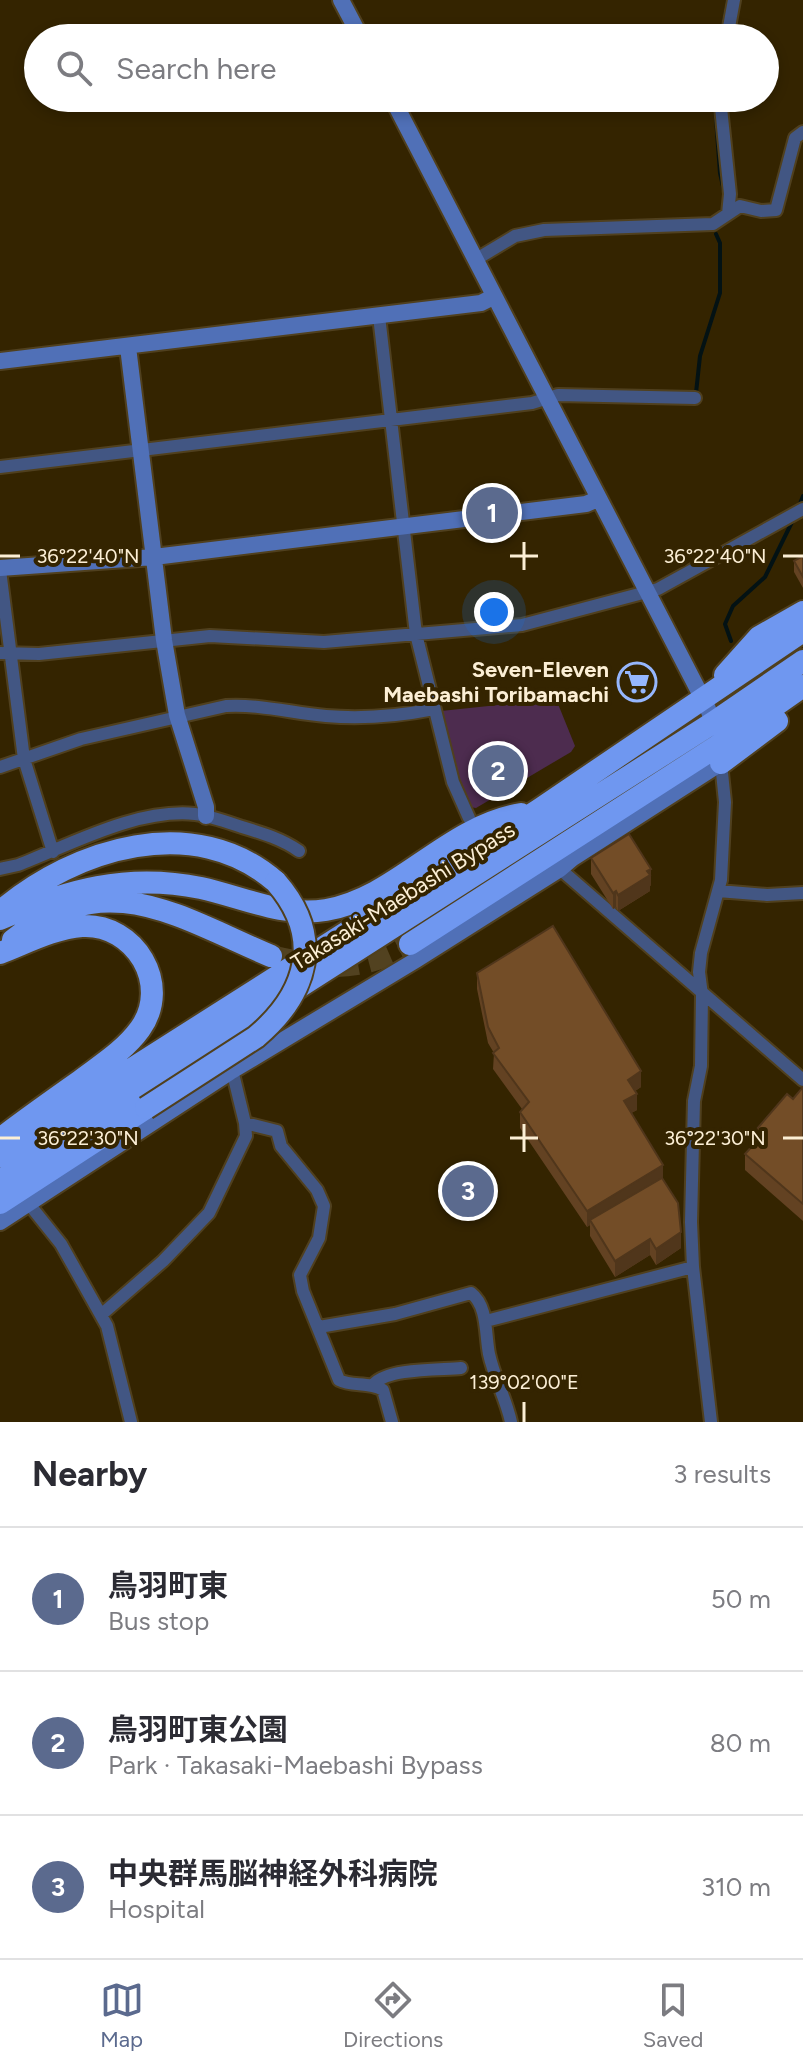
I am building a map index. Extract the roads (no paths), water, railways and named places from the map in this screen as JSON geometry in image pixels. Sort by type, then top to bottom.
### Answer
[{"type":"highway","points":[[723,684],[729,668],[751,643],[803,612]]},
{"type":"highway","name":"Takasaki-Maebashi Bypass","points":[[0,1156],[537,811],[803,631]]},
{"type":"highway","name":"Takasaki-Maebashi Bypass","points":[[0,1181],[36,1155],[714,722],[803,661]]},
{"type":"highway","points":[[720,754],[803,686]]},
{"type":"highway","points":[[410,944],[803,700]]},
{"type":"highway","points":[[0,919],[84,887],[135,882],[199,887],[288,911],[325,910],[367,896],[486,823],[537,811]]},
{"type":"highway","points":[[0,912],[28,888],[101,854],[144,844],[187,844],[220,851],[256,866],[276,882],[295,909],[304,941],[302,972],[292,998],[284,1011],[256,1037],[0,1203]]},
{"type":"highway","points":[[0,952],[32,926],[52,915],[82,905],[119,902],[161,908],[271,956]]},
{"type":"highway","points":[[0,952],[69,928],[95,927],[115,934],[137,948],[148,970],[152,991],[146,1019],[126,1046],[0,1139]]},
{"type":"street","points":[[341,0],[354,24]]},
{"type":"street","points":[[730,24],[734,0]]},
{"type":"street","points":[[399,112],[714,722],[725,802],[718,891],[699,972],[702,995],[701,1066],[694,1101],[691,1222],[693,1267],[711,1422]]},
{"type":"street","points":[[721,112],[730,194],[727,216]]},
{"type":"street","points":[[475,260],[515,236],[544,230],[713,224],[740,206],[761,211],[776,210],[795,138],[803,132]]},
{"type":"street","points":[[0,361],[481,303],[493,297]]},
{"type":"street","points":[[379,316],[416,634],[453,782],[469,818]]},
{"type":"street","points":[[128,347],[164,640],[177,715],[206,807],[206,816]]},
{"type":"street","points":[[0,467],[532,403],[558,395],[695,398]]},
{"type":"street","points":[[53,852],[24,759],[5,654],[0,569],[154,557],[586,504],[598,499]]},
{"type":"street","points":[[5,654],[39,654],[228,635],[324,642],[522,625],[658,589],[803,509]]},
{"type":"street","points":[[0,767],[81,739],[132,729],[177,715],[239,705],[357,717],[434,709]]},
{"type":"street","points":[[0,1222],[230,1072],[560,869],[720,754]]},
{"type":"street","points":[[0,869],[140,819],[189,814],[206,816],[271,836],[299,851]]},
{"type":"street","points":[[560,869],[803,1080]]},
{"type":"street","points":[[718,891],[755,895],[803,893]]},
{"type":"street","points":[[101,1315],[163,1261],[209,1213],[246,1136],[230,1072]]},
{"type":"street","points":[[245,1123],[277,1131],[281,1146],[321,1197],[324,1206],[322,1228],[300,1275],[303,1291],[340,1382],[374,1384],[385,1392],[392,1422]]},
{"type":"street","points":[[29,1204],[61,1244],[107,1326],[131,1422]]},
{"type":"street","points":[[486,1321],[693,1267]]},
{"type":"street","points":[[319,1327],[395,1314],[471,1293],[477,1298],[486,1321],[489,1355],[507,1401],[511,1422]]},
{"type":"street","points":[[374,1384],[380,1378],[396,1374],[461,1368]]},
{"type":"waterway","points":[[724,24],[728,0]]},
{"type":"waterway","points":[[716,112],[724,191]]},
{"type":"waterway","points":[[696,393],[700,356],[720,293],[720,243],[716,234]]},
{"type":"waterway","points":[[798,509],[803,496]]},
{"type":"waterway","points":[[731,641],[725,624],[733,606],[765,577],[793,520]]},
{"type":"tunnel","points":[[271,956],[309,964],[342,966],[374,960],[410,944]]},
{"type":"place","name":"鳥羽町東","points":[[492,513]]},
{"type":"place","name":"Seven-Eleven Maebashi Toribamachi","points":[[637,682]]},
{"type":"place","name":"鳥羽町東公園","points":[[498,771]]},
{"type":"place","name":"中央群馬脳神経外科病院","points":[[468,1191]]}]
